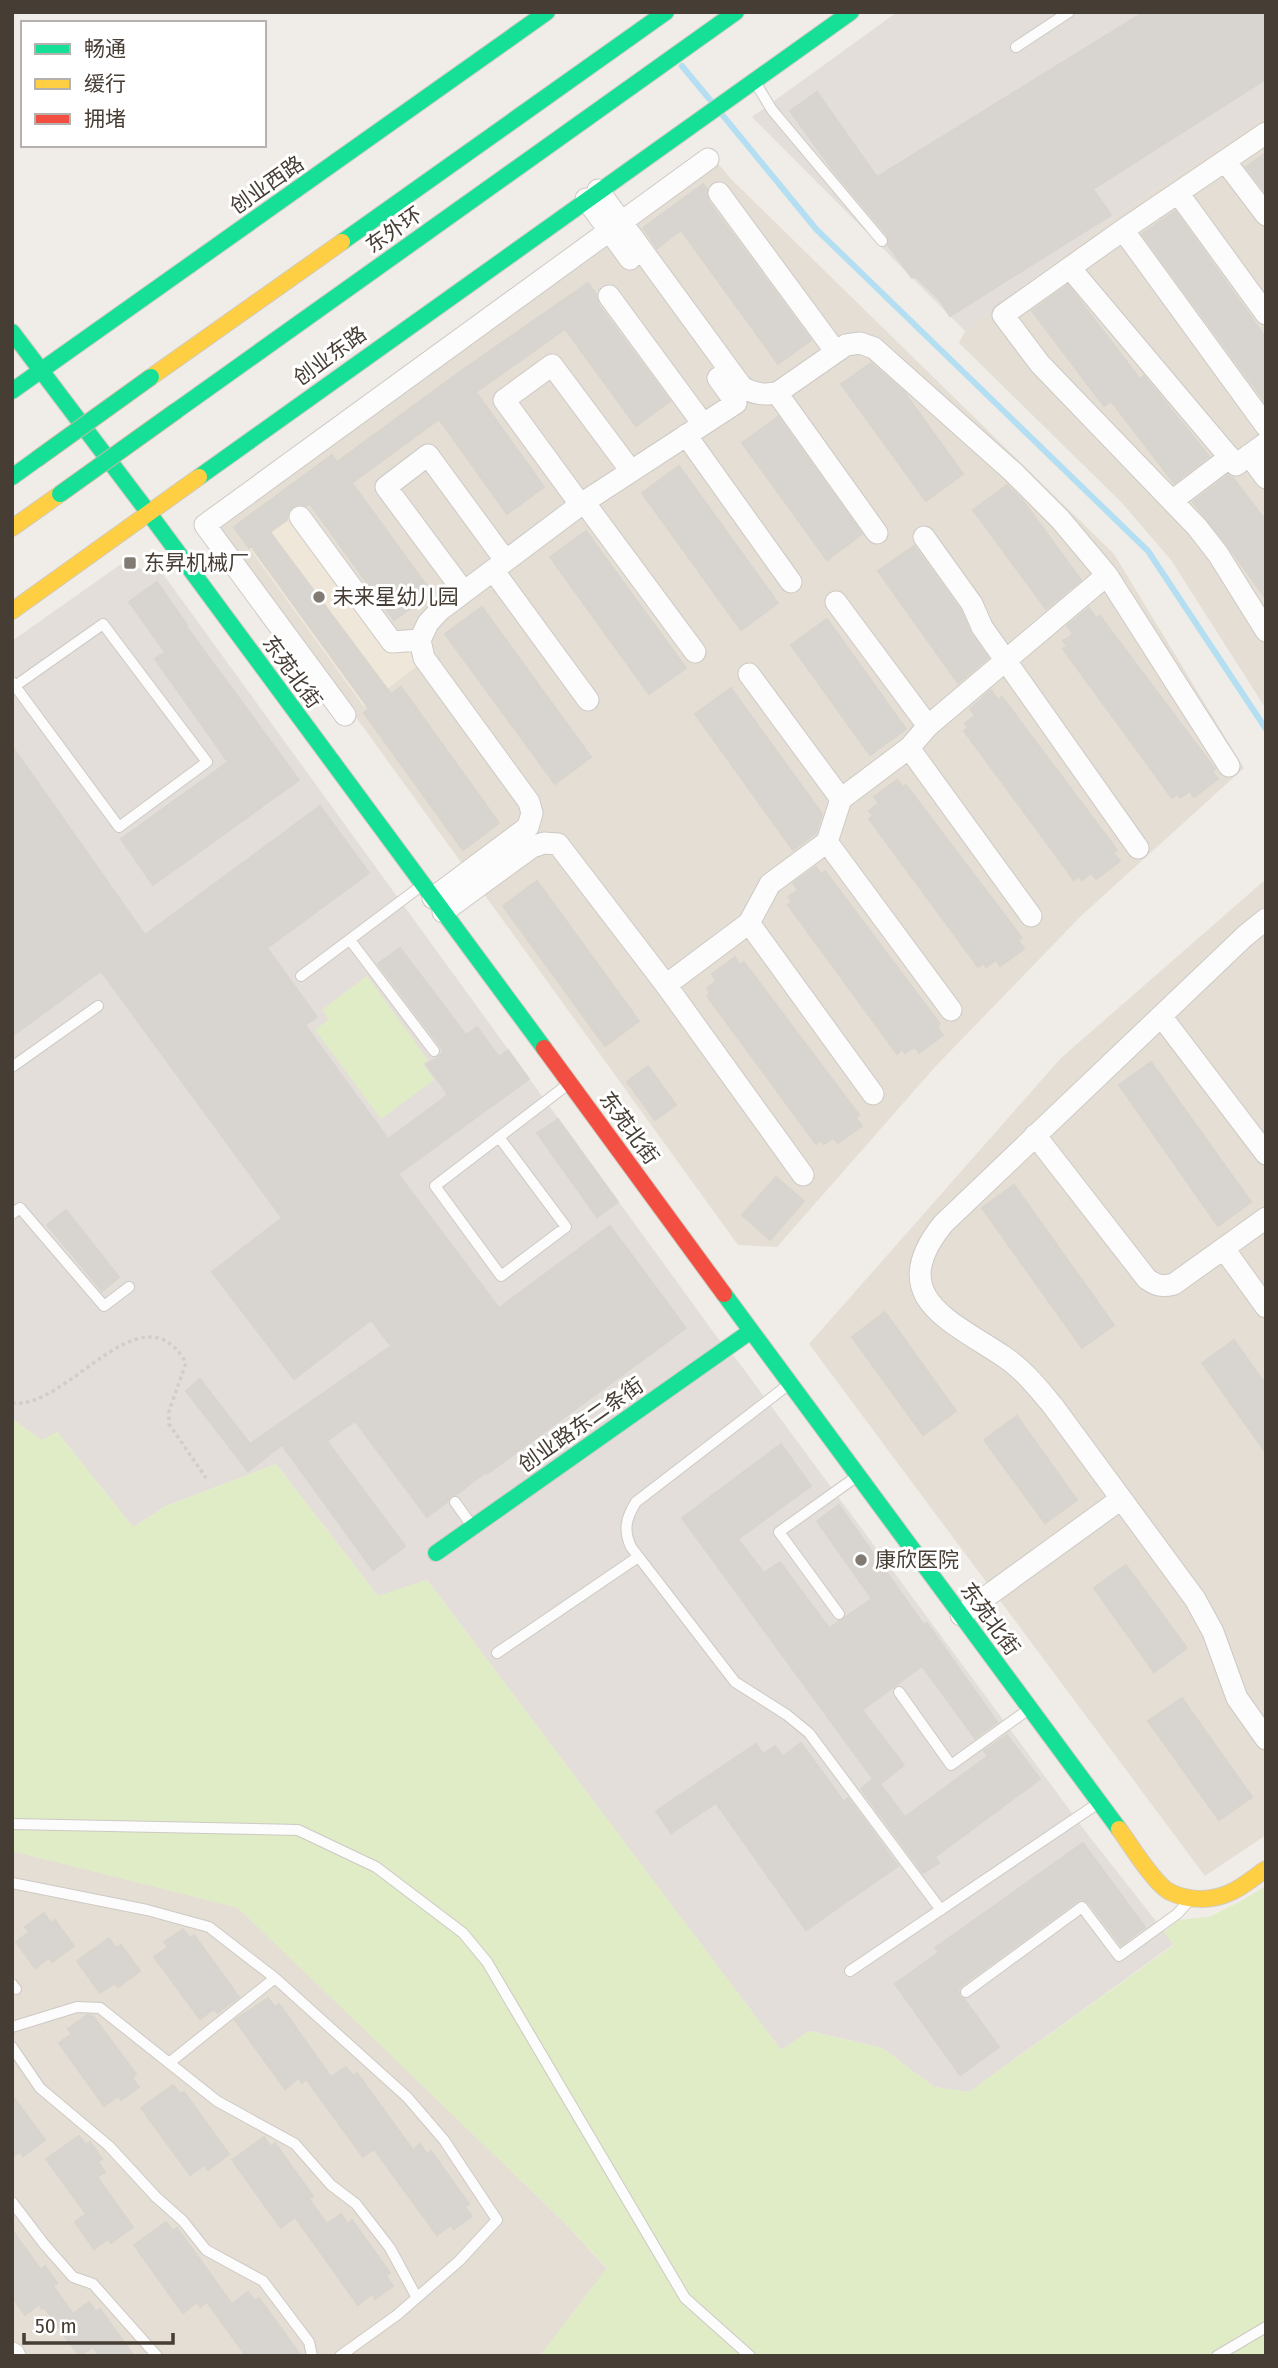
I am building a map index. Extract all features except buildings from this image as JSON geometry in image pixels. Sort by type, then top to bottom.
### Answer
[{"type":"main road","name":"创业西路","points":[[12,391],[547,12]]},
{"type":"main road","name":"东外环","points":[[12,477],[666,12]]},
{"type":"main road","name":"东外环","points":[[12,528],[736,12]]},
{"type":"main road","points":[[752,81],[851,12]]},
{"type":"main road","name":"创业东路","points":[[12,611],[752,81]]},
{"type":"main road","name":"东苑北街","points":[[12,332],[174,547],[1153,1875],[1169,1892],[1191,1898]]},
{"type":"main road","name":"创业路东二条街","points":[[436,1553],[751,1331]]},
{"type":"main road","points":[[1191,1898],[1211,1899],[1231,1892],[1266,1869]]},
{"type":"street","points":[[1266,133],[1003,315],[1040,364],[1197,527],[1218,554],[1266,631]]},
{"type":"street","points":[[174,547],[708,159]]},
{"type":"street","points":[[1225,161],[1266,215]]},
{"type":"street","points":[[719,193],[836,352]]},
{"type":"street","points":[[1178,193],[1266,314]]},
{"type":"street","points":[[592,195],[742,387],[744,398]]},
{"type":"street","points":[[1123,230],[1266,426]]},
{"type":"street","points":[[1070,268],[1248,452],[1266,478]]},
{"type":"street","points":[[609,296],[791,582]]},
{"type":"street","points":[[803,1175],[424,658],[419,640],[434,617],[582,503],[694,429],[744,398],[777,393],[846,345],[860,343],[874,348],[1013,472],[1060,519],[1107,575],[1228,766]]},
{"type":"street","points":[[631,471],[552,365],[504,400],[695,652]]},
{"type":"street","points":[[777,393],[877,533]]},
{"type":"street","points":[[1172,501],[1248,452]]},
{"type":"street","points":[[464,592],[386,487],[428,455],[588,700]]},
{"type":"street","points":[[300,517],[392,642],[419,640]]},
{"type":"street","points":[[205,525],[345,715]]},
{"type":"street","points":[[924,537],[972,604],[982,627],[1138,848]]},
{"type":"street","points":[[666,985],[748,923],[770,884],[827,842],[841,799],[909,748],[928,726],[1107,575]]},
{"type":"street","points":[[836,602],[928,726]]},
{"type":"street","points":[[749,674],[841,799]]},
{"type":"street","points":[[909,748],[1031,916]]},
{"type":"street","points":[[433,899],[528,827],[532,813],[529,803]]},
{"type":"street","points":[[827,842],[951,1010]]},
{"type":"street","points":[[433,899],[532,847],[544,843],[558,844]]},
{"type":"street","points":[[1266,919],[943,1224],[933,1236],[919,1265],[920,1284],[931,1305],[969,1336],[1006,1357],[1034,1383],[1195,1599],[1213,1632],[1237,1698],[1266,1740]]},
{"type":"street","points":[[748,923],[873,1094]]},
{"type":"street","points":[[1161,1016],[1266,1154]]},
{"type":"street","points":[[1035,1135],[1147,1279],[1156,1285],[1165,1287],[1174,1284],[1266,1218]]},
{"type":"street","points":[[1224,1249],[1266,1307]]},
{"type":"street","points":[[961,1615],[1121,1499]]},
{"type":"lane","points":[[1016,47],[1069,12]]},
{"type":"lane","points":[[752,81],[772,110],[882,241]]},
{"type":"lane","points":[[103,624],[207,762],[119,827],[14,684],[103,624]]},
{"type":"lane","points":[[301,976],[350,940],[433,899]]},
{"type":"lane","points":[[350,940],[434,1051]]},
{"type":"lane","points":[[12,1067],[98,1006]]},
{"type":"lane","points":[[499,1137],[566,1227],[501,1276],[435,1186],[569,1083]]},
{"type":"lane","points":[[12,1214],[20,1208],[104,1306],[128,1287]]},
{"type":"lane","points":[[791,1384],[636,1502],[625,1525],[626,1538],[735,1682],[787,1714],[808,1732],[941,1910]]},
{"type":"lane","points":[[839,1614],[779,1532],[858,1475]]},
{"type":"lane","points":[[455,1502],[473,1527]]},
{"type":"lane","points":[[498,1653],[638,1557]]},
{"type":"lane","points":[[899,1692],[951,1765],[1030,1708]]},
{"type":"lane","points":[[850,1971],[1099,1803]]},
{"type":"lane","points":[[12,1824],[298,1830],[376,1867],[463,1933],[487,1962],[685,2298],[750,2356]]},
{"type":"lane","points":[[12,1883],[147,1910],[209,1927],[275,1978],[407,2097],[444,2140],[498,2220],[459,2261],[397,2315],[340,2356]]},
{"type":"lane","points":[[966,1992],[1082,1907],[1119,1956],[1177,1914],[1191,1898]]},
{"type":"lane","points":[[169,2063],[275,1978]]},
{"type":"lane","points":[[12,2027],[77,2007],[100,2008],[217,2101],[295,2144],[331,2185],[356,2204],[390,2248],[416,2296]]},
{"type":"lane","points":[[12,2047],[40,2088],[109,2146],[156,2197],[183,2221],[206,2250],[263,2281],[309,2342],[312,2356]]},
{"type":"lane","points":[[12,2202],[74,2277],[93,2284],[157,2356]]},
{"type":"lane","points":[[1217,2356],[1266,2327]]},
{"type":"lane","points":[[12,2347],[18,2350],[21,2356]]},
{"type":"path","points":[[12,1403],[20,1404],[42,1396],[127,1343],[147,1335],[166,1340],[180,1352],[186,1363],[169,1411],[169,1424],[206,1478]]},
{"type":"shaded area","points":[[897,12],[1266,12],[1266,116],[1110,220],[965,331],[752,117]]},
{"type":"shaded area","points":[[1266,116],[1266,709],[1171,560],[1121,502],[959,343],[965,331],[1110,220]]},
{"type":"shaded area","points":[[717,162],[731,179],[1114,554],[1244,768],[1081,916],[935,1067],[777,1247],[738,1245],[219,528]]},
{"type":"shaded area","name":"未来星幼儿园","points":[[293,516],[401,646],[421,663],[364,707],[249,548]]},
{"type":"shaded area","points":[[121,564],[163,574],[717,1337],[740,1364],[1089,1836],[1174,1944],[969,2092],[934,2087],[882,2048],[810,2031],[781,2050],[427,1580],[378,1596],[276,1464],[166,1506],[133,1527],[57,1432],[43,1441],[12,1419],[12,641]]},
{"type":"shaded area","points":[[1266,879],[1266,1835],[1205,1876],[809,1344],[1061,1058]]},
{"type":"shaded area","points":[[12,1851],[238,1907],[565,2223],[607,2269],[540,2356],[12,2356]]},
{"type":"green space","points":[[367,976],[428,1060],[423,1064],[434,1080],[381,1119],[315,1030],[329,1019],[322,1010]]},
{"type":"green space","points":[[12,1419],[42,1440],[57,1432],[133,1527],[166,1506],[276,1464],[378,1596],[427,1580],[781,2050],[809,2031],[882,2048],[934,2087],[969,2092],[1174,1945],[1164,1932],[1179,1920],[1209,1917],[1266,1886],[1266,2356],[540,2356],[607,2268],[565,2223],[238,1908],[12,1851]]},
{"type":"waterway","points":[[682,66],[711,101]]},
{"type":"waterway","points":[[720,112],[816,229],[1148,551],[1266,729]]},
{"type":"traffic: fast","points":[[12,391],[547,12]]},
{"type":"traffic: fast","points":[[342,242],[666,12]]},
{"type":"traffic: fast","points":[[176,411],[736,12]]},
{"type":"traffic: fast","points":[[199,477],[851,12]]},
{"type":"traffic: fast","points":[[12,332],[544,1048]]},
{"type":"traffic: fast","points":[[37,459],[151,377]]},
{"type":"traffic: fast","points":[[60,494],[176,411]]},
{"type":"traffic: fast","points":[[12,477],[37,459]]},
{"type":"traffic: fast","points":[[724,1294],[1119,1829]]},
{"type":"traffic: fast","points":[[436,1553],[751,1331]]},
{"type":"traffic: slow","points":[[151,377],[342,242]]},
{"type":"traffic: slow","points":[[12,611],[199,477]]},
{"type":"traffic: slow","points":[[12,528],[60,494]]},
{"type":"traffic: slow","points":[[1119,1829],[1157,1881],[1170,1892],[1184,1897],[1200,1899],[1222,1896],[1266,1869]]},
{"type":"traffic: jam","points":[[544,1048],[724,1294]]},
{"type":"place","name":"东昇机械厂","points":[[130,563]]},
{"type":"place","name":"未来星幼儿园","points":[[319,597]]},
{"type":"place","name":"康欣医院","points":[[861,1560]]}]
